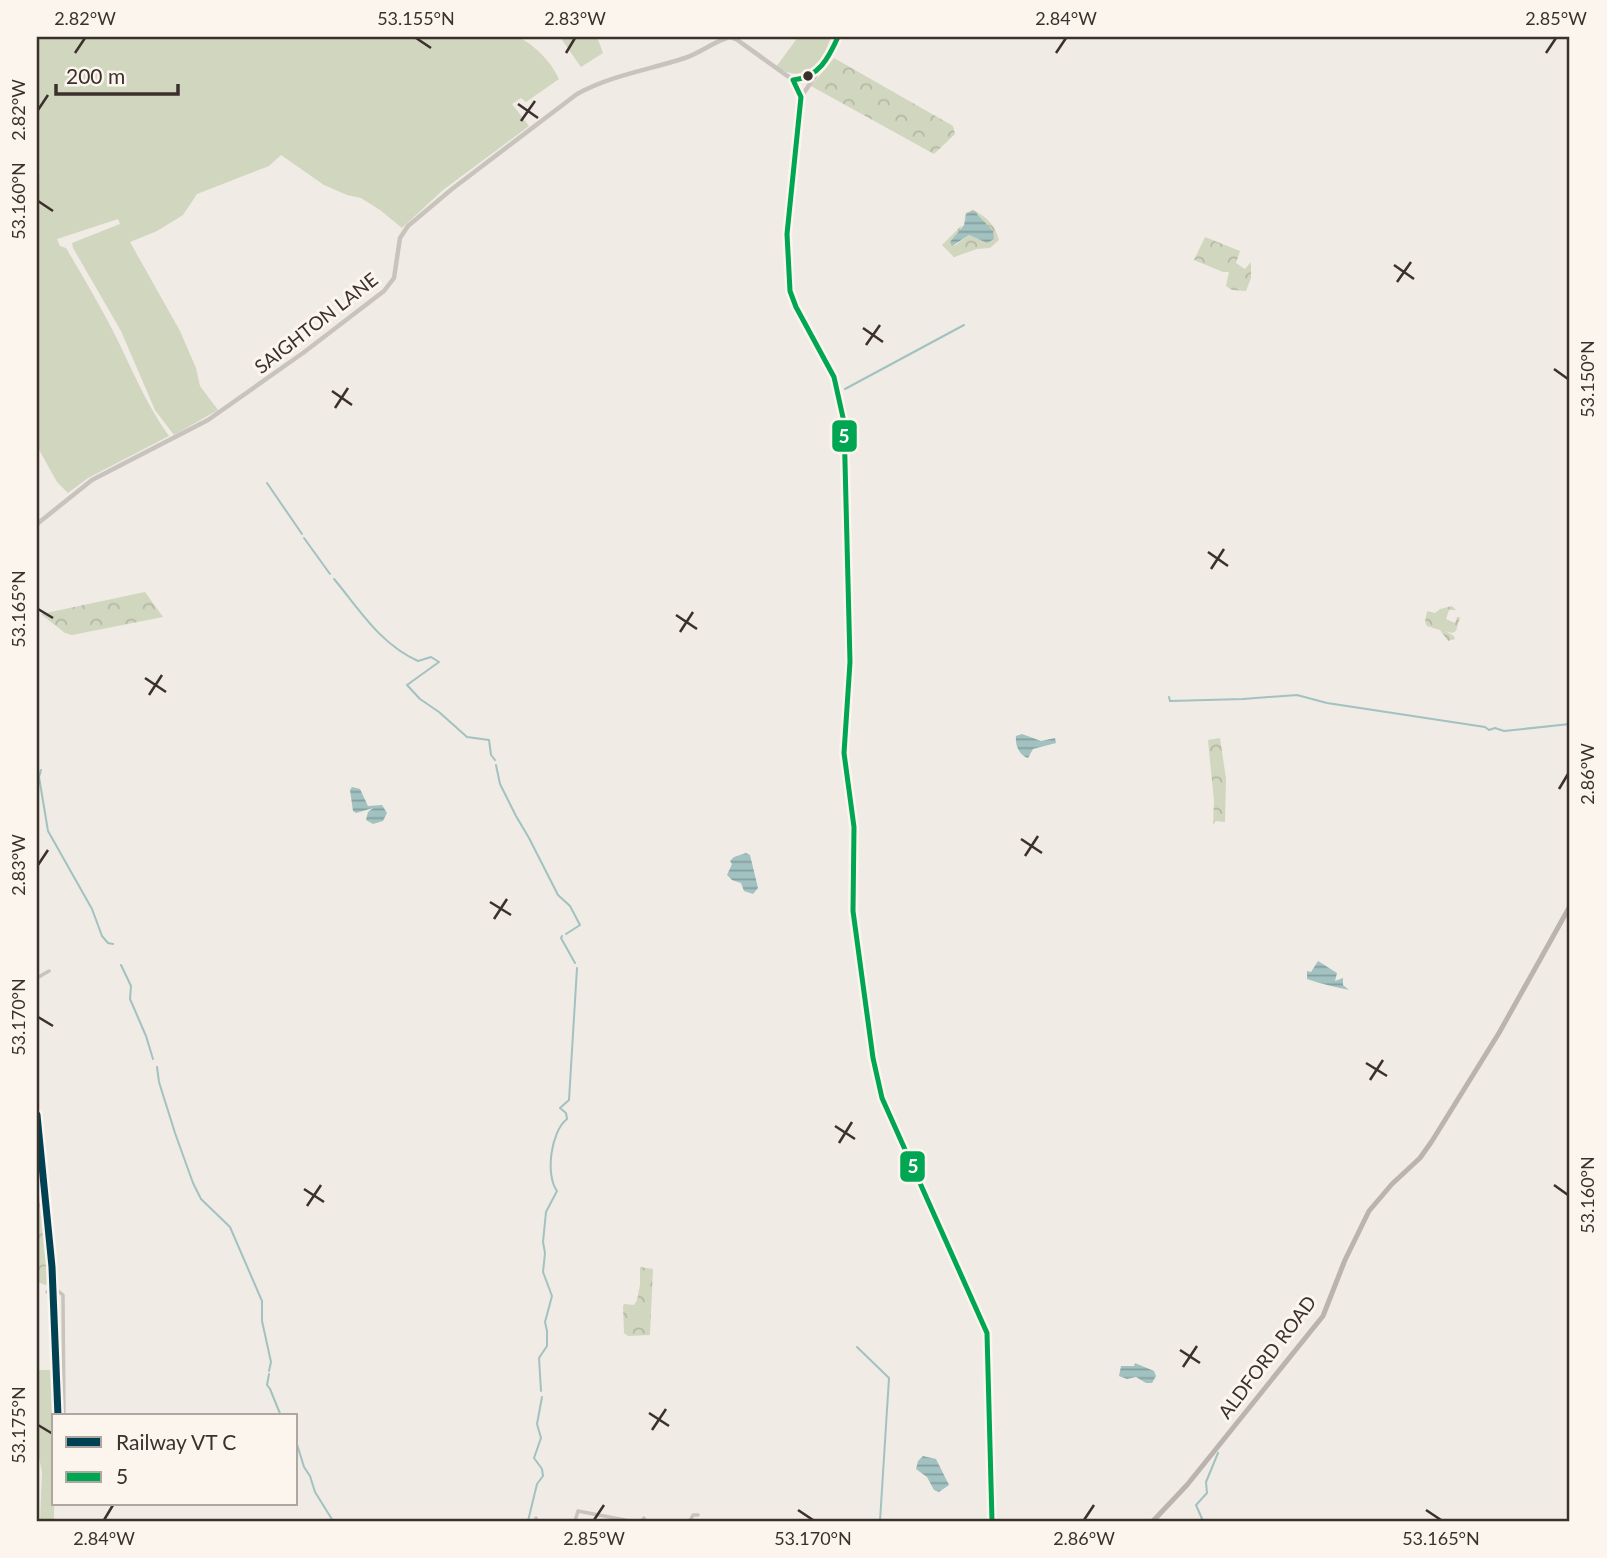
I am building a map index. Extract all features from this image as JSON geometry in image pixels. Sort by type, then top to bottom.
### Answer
[{"type":"main road","name":"ALDFORD ROAD","points":[[1153,1521],[1195,1475],[1323,1316],[1345,1260],[1370,1211],[1392,1184],[1420,1158],[1481,1063],[1570,906]]},
{"type":"street","points":[[838,37],[828,59],[801,97],[787,234],[790,291],[834,377],[845,422],[849,662],[844,753],[855,827],[853,911],[873,1058],[882,1098],[987,1333],[992,1521]]},
{"type":"street","name":"SAIGHTON LANE","points":[[37,524],[92,480],[208,420],[384,292],[394,278],[400,238],[408,226],[577,94],[625,74],[687,58],[724,38],[736,39],[793,80]]},
{"type":"street","points":[[801,97],[793,80],[818,72]]},
{"type":"street","points":[[37,978],[49,971]]},
{"type":"street","points":[[47,1292],[58,1291],[63,1295],[64,1414]]},
{"type":"street","points":[[575,1521],[577,1508],[630,1521]]},
{"type":"street","points":[[690,1521],[693,1514]]},
{"type":"green space","points":[[37,37],[519,37],[542,55],[559,79],[526,102],[521,98],[512,104],[529,126],[443,190],[402,228],[361,198],[324,185],[281,155],[269,166],[197,194],[183,215],[157,231],[130,242],[180,331],[196,368],[200,386],[218,410],[174,435],[155,410],[121,331],[73,248],[72,243],[120,224],[118,219],[57,239],[60,246],[66,248],[96,299],[145,397],[169,436],[88,478],[68,493],[57,482],[37,446],[37,178],[40,171],[37,169]]},
{"type":"green space","points":[[560,37],[597,37],[603,53],[581,67]]},
{"type":"green space","points":[[798,37],[831,37],[823,56],[804,73],[786,72],[776,67]]},
{"type":"green space","points":[[834,58],[953,126],[955,134],[934,154],[811,86]]},
{"type":"green space","points":[[973,210],[986,219],[993,226],[999,240],[990,248],[977,249],[954,257],[942,245],[962,225],[954,246],[969,235],[987,243],[988,227],[978,215],[965,217],[962,224],[966,213]]},
{"type":"green space","points":[[1205,237],[1240,251],[1236,263],[1245,269],[1251,262],[1251,278],[1246,291],[1232,290],[1226,286],[1229,272],[1194,260]]},
{"type":"green space","points":[[145,592],[163,617],[72,635],[65,633],[41,614]]},
{"type":"green space","points":[[1452,606],[1456,610],[1449,610],[1446,619],[1455,623],[1457,617],[1460,617],[1456,631],[1445,631],[1455,639],[1448,641],[1440,630],[1427,626],[1425,622],[1427,611],[1435,613]]},
{"type":"green space","points":[[1220,738],[1226,779],[1225,822],[1216,821],[1213,825],[1214,801],[1208,740]]},
{"type":"green space","points":[[38,1167],[48,1284],[46,1285],[37,1282]]},
{"type":"green space","points":[[640,1267],[653,1269],[650,1335],[628,1336],[624,1333],[623,1306],[634,1305],[637,1300]]},
{"type":"green space","points":[[37,1370],[55,1370],[55,1414],[52,1414],[54,1521],[40,1521],[42,1472],[37,1448]]},
{"type":"water","points":[[971,211],[993,231],[994,239],[987,243],[969,235],[952,246],[950,242]]},
{"type":"water","points":[[1022,734],[1041,741],[1055,738],[1056,743],[1033,749],[1028,758],[1022,755],[1017,746],[1016,736]]},
{"type":"water","points":[[352,787],[360,789],[368,806],[382,805],[387,813],[383,821],[373,824],[366,820],[368,812],[373,808],[356,813],[353,811],[350,790]]},
{"type":"water","points":[[746,853],[750,855],[758,888],[753,894],[744,891],[741,883],[727,875],[732,864],[730,861]]},
{"type":"water","points":[[1318,961],[1337,973],[1335,981],[1343,978],[1343,985],[1349,990],[1307,979],[1307,971],[1311,972]]},
{"type":"water","points":[[1135,1363],[1154,1371],[1156,1376],[1152,1383],[1146,1383],[1136,1377],[1127,1379],[1119,1376],[1121,1366],[1134,1366]]},
{"type":"water","points":[[923,1456],[936,1459],[949,1485],[939,1492],[934,1490],[927,1477],[916,1469]]},
{"type":"waterway","points":[[845,389],[964,325]]},
{"type":"waterway","points":[[267,483],[302,534]]},
{"type":"waterway","points":[[304,538],[330,574]]},
{"type":"waterway","points":[[334,579],[392,645],[418,661],[431,657],[439,662],[407,685],[467,737],[489,740],[491,755],[495,760]]},
{"type":"waterway","points":[[1169,697],[1170,701],[1297,695],[1327,703],[1485,727],[1489,730],[1495,728],[1504,731],[1570,724]]},
{"type":"waterway","points":[[496,765],[500,784],[516,816],[558,895],[570,906],[580,925],[566,934]]},
{"type":"waterway","points":[[41,770],[39,777],[48,831],[92,909],[102,936],[108,943],[113,944]]},
{"type":"waterway","points":[[562,936],[575,963]]},
{"type":"waterway","points":[[121,965],[131,986],[130,999],[153,1059]]},
{"type":"waterway","points":[[541,1391],[539,1358],[547,1346],[545,1322],[552,1296],[543,1272],[543,1242],[546,1212],[557,1191],[551,1175],[554,1143],[561,1125],[567,1119],[566,1113],[560,1108],[569,1100],[577,968]]},
{"type":"waterway","points":[[157,1067],[159,1082],[193,1183],[201,1199],[230,1227],[262,1301],[262,1321],[271,1362],[269,1371]]},
{"type":"waterway","points":[[857,1347],[889,1378],[880,1521]]},
{"type":"waterway","points":[[269,1374],[267,1385],[280,1414]]},
{"type":"waterway","points":[[528,1521],[537,1484],[543,1476],[542,1469],[534,1458],[541,1438],[537,1424],[542,1397]]},
{"type":"waterway","points":[[298,1448],[315,1492],[333,1521]]},
{"type":"waterway","points":[[1203,1521],[1196,1505],[1207,1493],[1206,1482],[1218,1453]]},
{"type":"transit line","name":"5","points":[[793,80],[816,71],[838,37]]},
{"type":"transit line","name":"5","points":[[793,80],[801,97],[787,234],[790,291],[834,377],[844,422],[850,662],[844,753],[854,827],[853,911],[873,1058],[882,1098],[987,1333],[992,1521]]},
{"type":"transit line","points":[[37,1115],[52,1267],[58,1414]]}]
